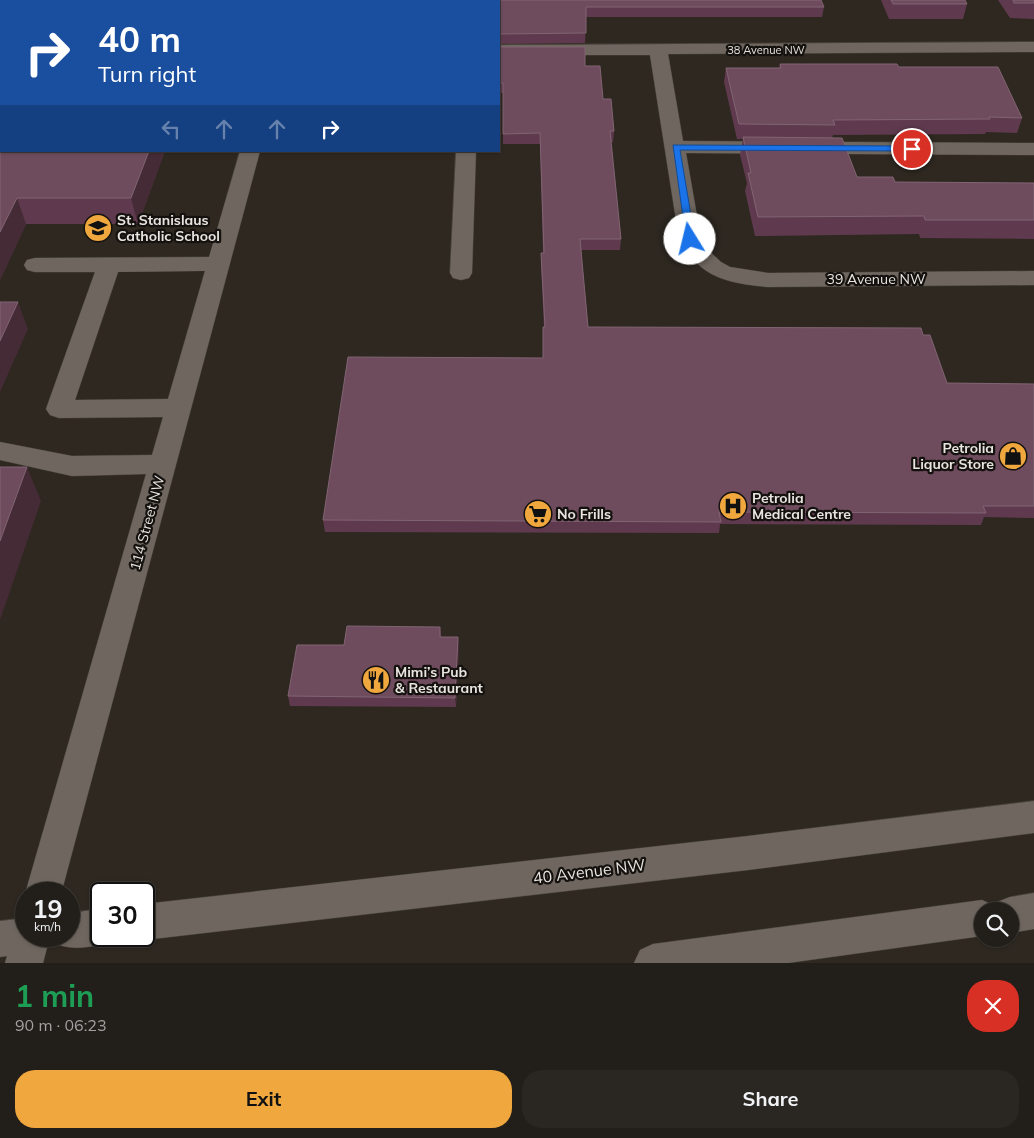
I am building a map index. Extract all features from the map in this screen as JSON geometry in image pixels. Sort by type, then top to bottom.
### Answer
[{"type":"street","name":"38 Avenue NW","points":[[500,50],[1034,48]]},
{"type":"street","points":[[658,50],[676,147],[1034,149]]},
{"type":"street","name":"39 Avenue NW","points":[[676,147],[690,239],[698,255],[719,271],[732,275],[768,280],[1034,278]]},
{"type":"street","name":"114 Street NW","points":[[46,882],[250,152]]},
{"type":"street","points":[[461,274],[466,152]]},
{"type":"street","points":[[35,265],[219,264]]},
{"type":"street","points":[[109,265],[59,409],[178,408]]},
{"type":"street","points":[[0,451],[72,466],[163,464]]},
{"type":"street","name":"40 Avenue NW","points":[[155,921],[748,853],[1034,817]]},
{"type":"street","points":[[1019,914],[1034,911]]},
{"type":"street","points":[[653,963],[974,919]]},
{"type":"street","points":[[0,939],[15,937]]},
{"type":"street","points":[[24,963],[28,947]]},
{"type":"building","points":[[500,0],[821,0],[824,7],[586,7],[586,33],[500,34]]},
{"type":"building","points":[[891,0],[965,0],[967,4],[893,4]]},
{"type":"building","points":[[1013,0],[1034,0],[1034,3],[1014,3]]},
{"type":"building","points":[[500,47],[585,47],[585,66],[600,66],[603,99],[611,99],[614,131],[610,131],[621,239],[580,239],[588,327],[921,328],[923,335],[930,335],[947,383],[1034,384],[1034,506],[983,506],[986,513],[719,512],[721,522],[323,520],[348,357],[543,358],[543,327],[545,327],[541,253],[544,253],[540,133],[503,134],[503,83],[500,83]]},
{"type":"building","points":[[780,64],[897,64],[899,67],[998,67],[1022,118],[833,120],[835,125],[739,124],[726,68],[781,68]]},
{"type":"building","points":[[743,137],[842,138],[857,177],[893,177],[895,182],[1034,183],[1034,220],[925,220],[924,216],[758,217],[748,173],[751,173]]},
{"type":"building","points":[[0,152],[149,152],[131,198],[17,198],[0,232]]},
{"type":"building","points":[[0,302],[18,302],[0,341]]},
{"type":"building","points":[[0,467],[27,467],[0,541]]},
{"type":"building","name":"Mimi’s Pub & Restaurant","points":[[347,626],[440,627],[440,637],[458,637],[455,698],[288,696],[297,645],[344,645]]},
{"type":"place","name":"St. Stanislaus Catholic School","points":[[98,228]]},
{"type":"place","name":"Petrolia Liquor Store","points":[[1013,456]]},
{"type":"place","name":"Petrolia Medical Centre","points":[[733,506]]},
{"type":"place","name":"No Frills","points":[[538,514]]},
{"type":"place","name":"Mimi’s Pub & Restaurant","points":[[376,680]]},
{"type":"route","points":[[690,239],[676,147],[912,149]]}]
